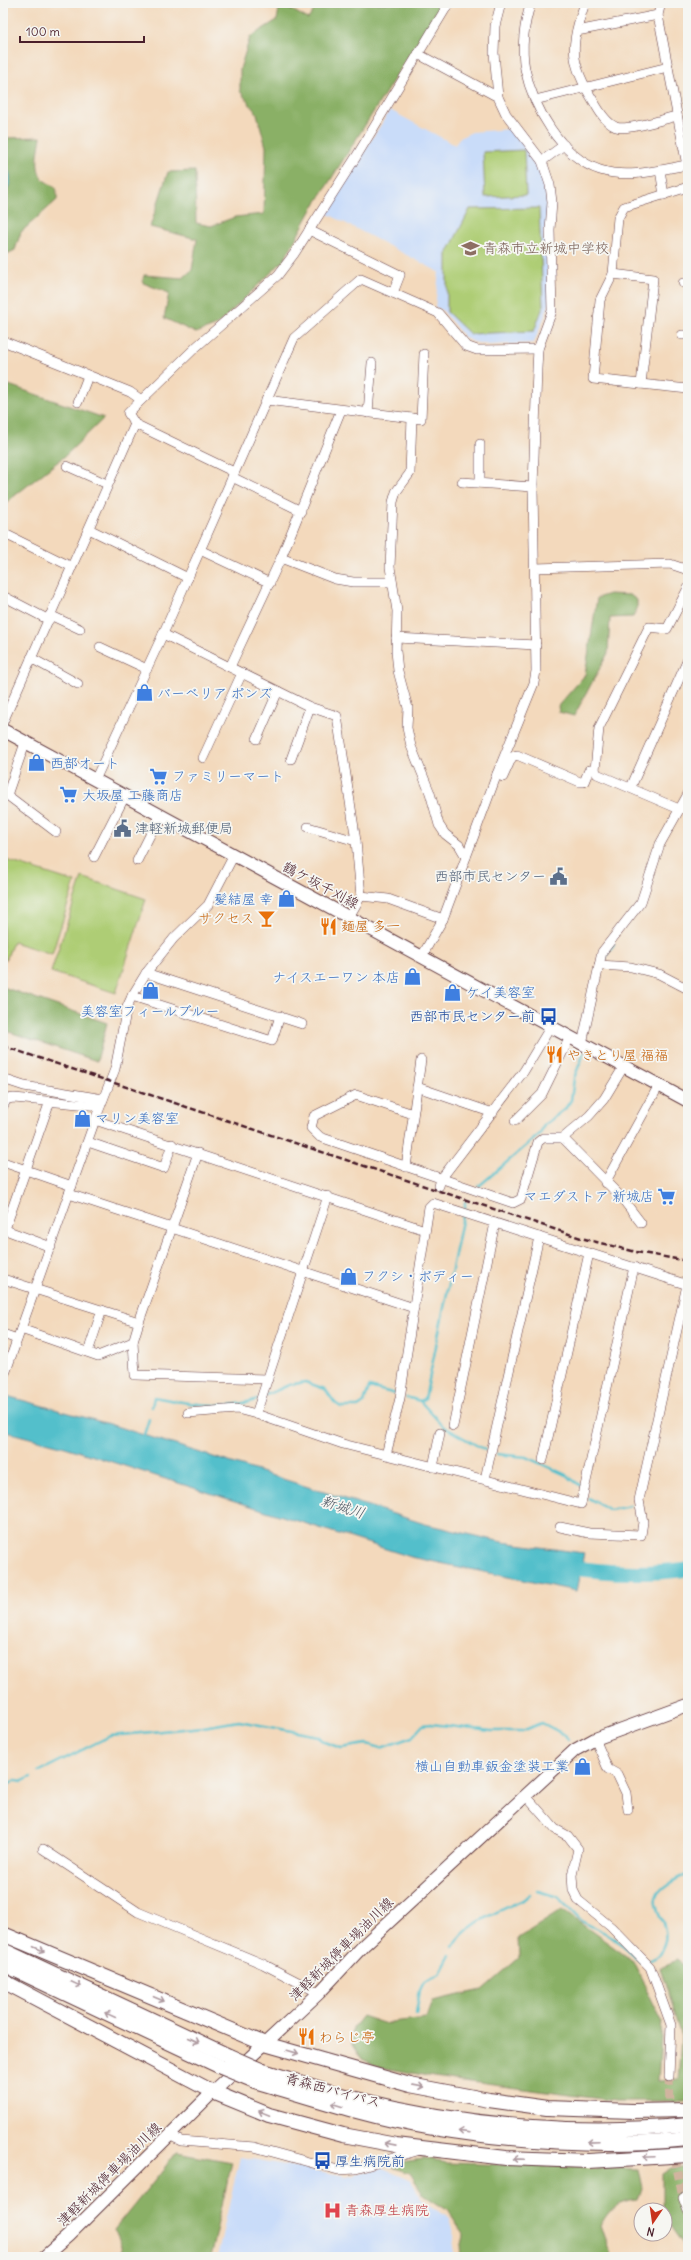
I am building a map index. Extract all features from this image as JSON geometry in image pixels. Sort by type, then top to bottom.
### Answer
[{"type":"highway","points":[[3,1934],[265,2044],[410,2085],[489,2100],[547,2108],[633,2111],[688,2110]]},
{"type":"highway","name":"青森西バイパス","points":[[3,1950],[225,2062]]},
{"type":"highway","name":"青森西バイパス","points":[[3,1964],[225,2062],[351,2110],[428,2127],[507,2137],[581,2143],[688,2139]]},
{"type":"highway","points":[[3,1981],[213,2092],[269,2115],[343,2135],[423,2149],[506,2158],[588,2160],[688,2155]]},
{"type":"highway","name":"青森西バイパス","points":[[259,2076],[356,2099],[454,2118],[553,2129],[654,2129],[688,2126]]},
{"type":"main road","name":"鶴ケ坂千刈線","points":[[3,730],[688,1101]]},
{"type":"main road","name":"津軽新城停車場油川線","points":[[44,2257],[68,2236],[213,2092],[319,1993],[397,1914],[575,1750],[595,1739],[688,1705]]},
{"type":"street","points":[[301,512],[233,474],[135,424],[128,413],[140,400],[278,275],[309,230],[449,3]]},
{"type":"street","points":[[422,956],[443,919],[497,774],[534,683],[536,645],[534,487],[538,349],[552,311],[550,230],[551,191],[542,162],[506,114],[498,97],[494,32],[500,3]]},
{"type":"street","points":[[531,3],[523,46],[525,69],[535,100],[551,128],[564,145],[584,162],[599,170],[628,174],[687,168],[658,15],[661,3]]},
{"type":"street","points":[[585,3],[577,31],[574,53],[576,68],[584,86],[599,110],[609,122],[623,128],[677,116]]},
{"type":"street","points":[[577,31],[658,15]]},
{"type":"street","points":[[418,54],[498,97]]},
{"type":"street","points":[[535,100],[584,86],[668,66]]},
{"type":"street","points":[[542,162],[564,145]]},
{"type":"street","points":[[660,170],[664,195]]},
{"type":"street","points":[[688,188],[624,207],[618,218],[613,274],[600,300],[593,379],[688,389]]},
{"type":"street","points":[[309,230],[400,275],[393,293]]},
{"type":"street","points":[[613,274],[653,279],[641,384]]},
{"type":"street","points":[[95,780],[163,634],[294,338],[351,287],[361,280],[438,313],[466,346],[477,350],[538,349]]},
{"type":"street","points":[[3,341],[130,392],[140,400]]},
{"type":"street","points":[[266,400],[421,419],[424,354]]},
{"type":"street","points":[[368,413],[372,363]]},
{"type":"street","points":[[78,402],[88,376]]},
{"type":"street","points":[[230,667],[270,583],[301,512],[341,410]]},
{"type":"street","points":[[412,418],[410,473],[396,492],[393,502],[390,567],[397,611],[396,638],[398,671],[408,708],[407,728],[411,746],[430,793],[439,825],[445,834],[459,846],[466,857]]},
{"type":"street","points":[[3,722],[107,484],[135,424]]},
{"type":"street","points":[[480,444],[480,483]]},
{"type":"street","points":[[67,466],[107,484]]},
{"type":"street","points":[[462,482],[534,487]]},
{"type":"street","points":[[88,529],[188,578]]},
{"type":"street","points":[[3,533],[72,567]]},
{"type":"street","points":[[200,550],[270,583]]},
{"type":"street","points":[[281,558],[335,579],[353,582],[392,582]]},
{"type":"street","points":[[535,568],[670,564],[688,570]]},
{"type":"street","points":[[679,809],[631,787],[597,774],[595,770],[599,728],[649,627],[667,629],[688,588]]},
{"type":"street","points":[[3,596],[80,629]]},
{"type":"street","points":[[163,634],[310,707],[338,716],[356,841],[361,896],[349,917]]},
{"type":"street","points":[[396,638],[536,645]]},
{"type":"street","points":[[100,646],[147,669]]},
{"type":"street","points":[[31,658],[78,684]]},
{"type":"street","points":[[631,787],[688,659]]},
{"type":"street","points":[[203,758],[242,673]]},
{"type":"street","points":[[257,739],[278,691]]},
{"type":"street","points":[[291,759],[310,707]]},
{"type":"street","points":[[25,743],[7,795],[56,832]]},
{"type":"street","points":[[497,774],[503,777],[512,757],[517,755],[580,782],[584,782],[589,770],[595,770]]},
{"type":"street","points":[[582,1044],[602,952],[641,902],[660,844],[688,794]]},
{"type":"street","points":[[94,857],[124,796]]},
{"type":"street","points":[[137,861],[160,815]]},
{"type":"street","points":[[308,827],[356,841]]},
{"type":"street","points":[[3,1371],[6,1371],[95,1120],[115,1069],[127,1007],[146,973],[174,938],[208,905],[234,855]]},
{"type":"street","points":[[361,896],[388,899],[443,919]]},
{"type":"street","points":[[599,965],[631,967],[659,974],[688,989]]},
{"type":"street","points":[[146,973],[302,1024]]},
{"type":"street","points":[[132,996],[272,1041],[280,1016]]},
{"type":"street","points":[[386,1455],[400,1398],[429,1207],[433,1203],[439,1186],[524,1071],[551,1026]]},
{"type":"street","points":[[514,1121],[542,1094],[570,1037]]},
{"type":"street","points":[[406,1167],[421,1060]]},
{"type":"street","points":[[413,1114],[356,1095],[314,1116],[311,1128],[320,1137],[406,1167],[439,1186],[513,1203],[521,1199],[538,1142],[543,1138],[563,1138],[589,1116],[604,1099],[624,1066]]},
{"type":"street","points":[[3,1079],[24,1086],[102,1102]]},
{"type":"street","points":[[605,1182],[659,1085]]},
{"type":"street","points":[[417,1087],[493,1113]]},
{"type":"street","points":[[3,1105],[7,1099],[14,1098],[50,1101],[102,1102]]},
{"type":"street","points":[[50,1101],[4,1229],[51,1247]]},
{"type":"street","points":[[95,1120],[198,1152],[425,1230]]},
{"type":"street","points":[[563,1138],[621,1197],[641,1223]]},
{"type":"street","points":[[88,1142],[164,1168],[172,1144]]},
{"type":"street","points":[[198,1152],[171,1227],[133,1342],[135,1375],[268,1379]]},
{"type":"street","points":[[3,1162],[26,1170],[71,1190],[171,1227],[414,1308]]},
{"type":"street","points":[[256,1414],[328,1196]]},
{"type":"street","points":[[433,1203],[687,1285],[639,1500],[643,1522],[641,1536],[589,1534],[560,1527]]},
{"type":"street","points":[[453,1426],[495,1223]]},
{"type":"street","points":[[485,1479],[539,1237]]},
{"type":"street","points":[[543,1460],[589,1253]]},
{"type":"street","points":[[188,1413],[237,1409],[256,1414],[343,1444],[581,1504],[634,1267]]},
{"type":"street","points":[[3,1279],[139,1322]]},
{"type":"street","points":[[88,1352],[102,1310]]},
{"type":"street","points":[[21,1329],[98,1356],[133,1342]]},
{"type":"street","points":[[3,1334],[17,1339]]},
{"type":"street","points":[[433,1466],[440,1433]]},
{"type":"street","points":[[595,1739],[608,1769],[617,1774],[626,1793],[628,1810]]},
{"type":"street","points":[[526,1796],[555,1829],[568,1836],[578,1849],[572,1875],[573,1890],[578,1900],[611,1927],[650,1967],[671,2025],[669,2077]]},
{"type":"street","points":[[43,1849],[138,1912],[263,1964],[319,1993]]},
{"type":"street","points":[[169,2135],[181,2141],[254,2147],[338,2170],[356,2169],[423,2149]]},
{"type":"street","points":[[683,2198],[688,2211]]},
{"type":"shaded area","name":"青森市立新城中学校","points":[[390,110],[455,145],[459,138],[472,132],[510,129],[527,146],[538,164],[545,185],[548,207],[546,224],[550,303],[534,343],[489,345],[474,342],[465,338],[442,310],[435,307],[439,272],[326,213]]},
{"type":"shaded area","name":"青森厚生病院","points":[[240,2157],[346,2176],[381,2168],[411,2181],[424,2202],[449,2218],[455,2238],[453,2257],[217,2257]]},
{"type":"green space","points":[[280,3],[308,19],[319,3],[442,3],[311,211],[284,260],[217,325],[196,333],[164,318],[169,293],[143,283],[144,275],[183,278],[192,270],[197,239],[150,227],[168,172],[195,171],[196,223],[211,226],[235,217],[264,214],[266,147],[257,114],[240,91],[240,69],[250,37],[277,20]]},
{"type":"green space","points":[[41,137],[38,154],[39,172],[45,181],[56,188],[57,200],[21,232],[15,250],[3,256],[3,194],[8,190],[6,166],[3,163],[3,138]]},
{"type":"green space","points":[[524,150],[526,195],[485,197],[483,152]]},
{"type":"green space","points":[[539,208],[543,307],[534,331],[470,334],[447,312],[447,254],[470,209]]},
{"type":"green space","points":[[3,383],[104,418],[65,456],[3,505]]},
{"type":"green space","points":[[609,594],[630,595],[637,600],[637,609],[633,617],[610,618],[608,653],[574,716],[559,712],[558,706],[585,675],[597,598]]},
{"type":"green space","points":[[3,859],[75,882],[52,954],[13,942],[6,960],[3,959]]},
{"type":"green space","points":[[82,877],[146,899],[116,993],[51,972]]},
{"type":"green space","points":[[3,987],[107,1023],[97,1061],[3,1030]]},
{"type":"green space","points":[[562,1910],[633,1961],[662,2021],[658,2081],[678,2080],[681,2037],[660,1967],[678,1960],[688,1974],[688,2101],[616,2101],[440,2078],[379,2067],[362,2059],[352,2044],[353,2027],[362,2016],[383,2023],[426,2018],[432,2001],[482,1990],[519,1958],[518,1938]]},
{"type":"green space","points":[[177,2152],[232,2162],[210,2257],[122,2257],[121,2246],[114,2230]]},
{"type":"green space","points":[[424,2159],[448,2163],[638,2169],[642,2188],[638,2200],[619,2204],[611,2210],[600,2226],[612,2257],[459,2257],[464,2236],[447,2210],[424,2195],[410,2173],[390,2167],[400,2162]]},
{"type":"green space","points":[[688,2166],[688,2251],[673,2230],[673,2202],[662,2202],[662,2174],[671,2168]]},
{"type":"water","points":[[3,163],[9,170],[10,183],[9,187],[3,194]]},
{"type":"water","points":[[3,1395],[109,1424],[425,1524],[502,1542],[584,1553],[576,1591],[411,1557],[65,1447],[3,1431]]},
{"type":"waterway","points":[[605,960],[608,952],[614,944]]},
{"type":"waterway","points":[[479,1186],[540,1134],[544,1125],[565,1109],[571,1100],[574,1078],[584,1053]]},
{"type":"waterway","points":[[465,1202],[465,1208]]},
{"type":"waterway","points":[[406,1397],[420,1401],[425,1399],[463,1216]]},
{"type":"waterway","points":[[264,1396],[289,1385],[305,1382],[325,1389],[335,1403],[341,1407],[358,1407],[364,1403],[369,1387],[396,1394]]},
{"type":"waterway","points":[[152,1407],[154,1397],[206,1405],[234,1405],[258,1399]]},
{"type":"waterway","points":[[420,1401],[444,1427],[485,1450]]},
{"type":"waterway","points":[[143,1438],[149,1419]]},
{"type":"waterway","points":[[497,1454],[526,1457],[566,1475],[581,1486]]},
{"type":"waterway","points":[[588,1498],[610,1510],[630,1506]]},
{"type":"waterway","name":"新城川","points":[[560,1566],[640,1573],[688,1569]]},
{"type":"waterway","points":[[38,1772],[110,1736],[203,1727],[239,1721],[318,1736],[324,1742],[341,1748],[367,1744],[381,1748],[412,1737],[423,1725],[431,1724],[491,1731],[522,1731],[542,1723],[565,1735],[568,1740]]},
{"type":"waterway","points":[[3,1788],[16,1780],[23,1781],[31,1777]]},
{"type":"waterway","points":[[650,1960],[655,1958],[660,1952],[664,1945],[666,1935],[656,1905],[656,1898],[660,1891],[668,1884],[680,1877],[688,1875]]},
{"type":"waterway","points":[[538,1891],[558,1897],[581,1921],[613,1937],[641,1962]]},
{"type":"waterway","points":[[453,1947],[459,1938],[475,1924],[523,1900],[530,1894]]},
{"type":"waterway","points":[[416,2013],[420,1990],[424,1982],[440,1974],[450,1955]]},
{"type":"tunnel","points":[[669,2077],[671,2136],[683,2198]]},
{"type":"railway","points":[[3,1046],[581,1238],[636,1252],[688,1261]]},
{"type":"place","name":"青森市立新城中学校","points":[[470,248]]},
{"type":"place","name":"バーべリア ボンズ","points":[[144,693]]},
{"type":"place","name":"西部オート","points":[[37,763]]},
{"type":"place","name":"ファミリーマート","points":[[159,776]]},
{"type":"place","name":"大坂屋 工藤商店","points":[[69,795]]},
{"type":"place","name":"津軽新城郵便局","points":[[122,828]]},
{"type":"place","name":"西部市民センター","points":[[559,876]]},
{"type":"place","name":"髪結屋 幸","points":[[286,899]]},
{"type":"place","name":"サクセス","points":[[267,918]]},
{"type":"place","name":"麺屋 多一","points":[[328,926]]},
{"type":"place","name":"ナイスエーワン 本店","points":[[413,977]]},
{"type":"place","name":"美容室フィールブルー","points":[[150,991]]},
{"type":"place","name":"ケイ美容室","points":[[453,992]]},
{"type":"place","name":"西部市民センター前","points":[[548,1016]]},
{"type":"place","name":"やきとり屋 福福","points":[[554,1055]]},
{"type":"place","name":"マリン美容室","points":[[82,1118]]},
{"type":"place","name":"マエダストア 新城店","points":[[667,1196]]},
{"type":"place","name":"フクシ・ボディー","points":[[349,1276]]},
{"type":"place","name":"横山自動車鈑金塗装工業","points":[[582,1766]]},
{"type":"place","name":"わらじ亭","points":[[306,2037]]},
{"type":"place","name":"厚生病院前","points":[[322,2161]]},
{"type":"place","name":"青森厚生病院","points":[[332,2210]]}]
